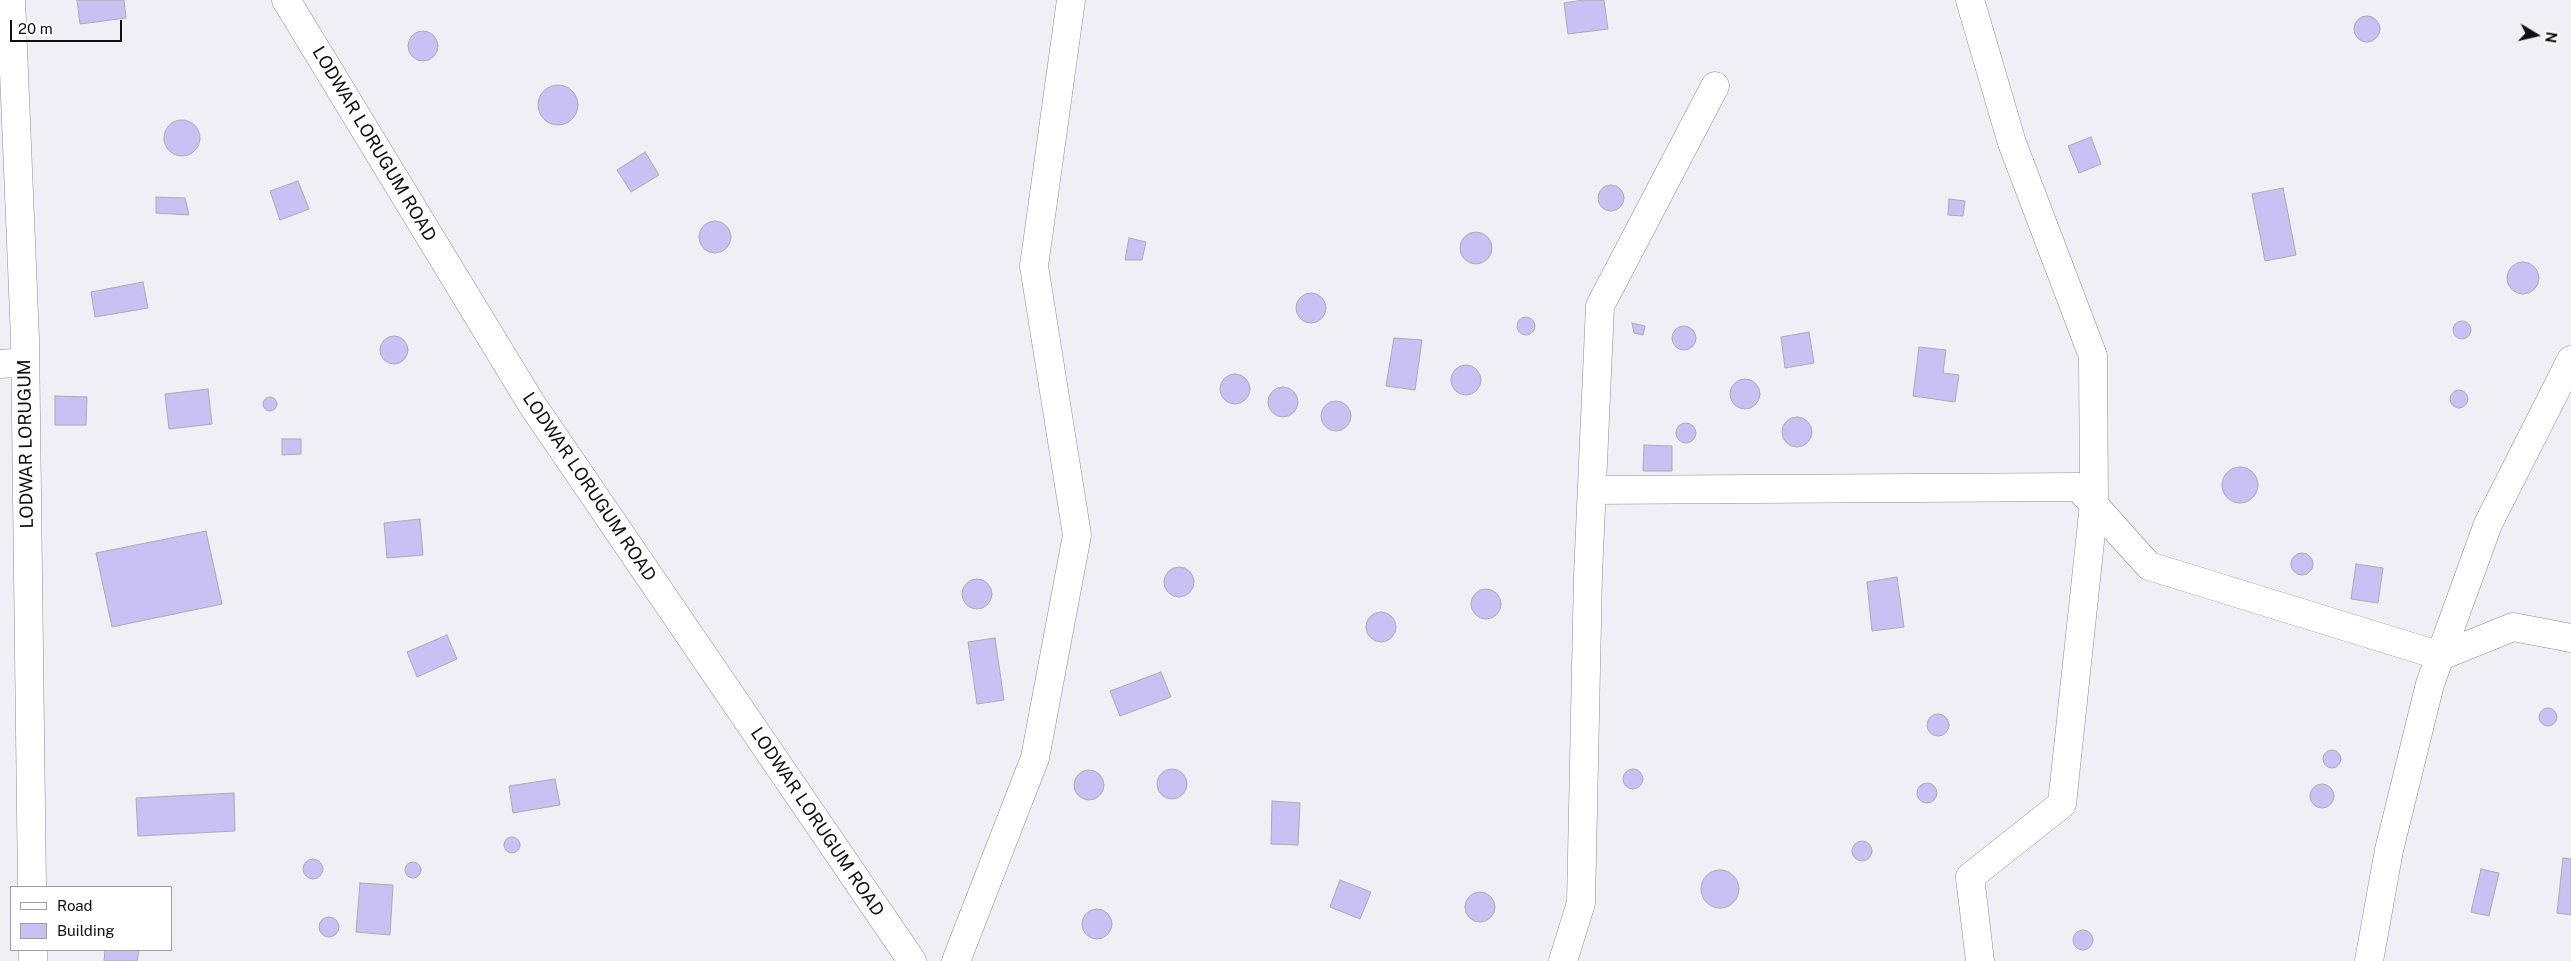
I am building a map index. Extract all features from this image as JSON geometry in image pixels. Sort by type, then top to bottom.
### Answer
[{"type":"street","name":"LODWAR LORUGUM","points":[[11,0],[12,363],[32,886]]},
{"type":"street","name":"LODWAR LORUGUM ROAD","points":[[286,0],[532,403],[912,961]]},
{"type":"street","points":[[956,961],[1035,758],[1077,535],[1034,266],[1071,0]]},
{"type":"street","points":[[1970,0],[2012,143],[2093,356],[2094,504],[2062,804],[1970,877],[1980,961]]},
{"type":"street","points":[[1563,961],[1581,903],[1588,575],[1600,306],[1716,86]]},
{"type":"street","points":[[2369,961],[2389,850],[2430,684],[2488,524],[2571,360]]},
{"type":"street","points":[[1592,490],[2078,487],[2149,566],[2440,656],[2514,627],[2571,638]]},
{"type":"building","points":[[77,0],[124,0],[126,18],[80,24]]},
{"type":"building","points":[[1604,0],[1608,29],[1568,34],[1564,3]]},
{"type":"building","points":[[2367,16],[2376,20],[2380,29],[2376,38],[2367,42],[2358,38],[2354,29],[2358,20]]},
{"type":"building","points":[[423,31],[434,35],[438,46],[434,57],[423,61],[412,57],[408,46],[412,35]]},
{"type":"building","points":[[558,85],[572,91],[578,105],[572,119],[558,125],[544,119],[538,105],[544,91]]},
{"type":"building","points":[[182,120],[189,121],[195,125],[199,131],[199,145],[195,151],[189,155],[182,156],[175,155],[169,151],[165,145],[164,138],[165,131],[169,125],[175,121]]},
{"type":"building","points":[[2091,137],[2101,164],[2079,173],[2068,146]]},
{"type":"building","points":[[645,152],[659,175],[631,192],[617,170]]},
{"type":"building","points":[[298,181],[309,209],[280,220],[270,191]]},
{"type":"building","points":[[1611,185],[1620,189],[1624,198],[1620,207],[1611,211],[1602,207],[1598,198],[1602,189]]},
{"type":"building","points":[[2283,188],[2296,255],[2265,261],[2252,194]]},
{"type":"building","points":[[156,197],[185,198],[189,215],[156,213]]},
{"type":"building","points":[[1949,199],[1965,201],[1963,216],[1948,215]]},
{"type":"building","points":[[715,221],[726,226],[731,237],[726,248],[715,253],[704,248],[699,237],[704,226]]},
{"type":"building","points":[[1476,232],[1487,237],[1492,248],[1487,259],[1476,264],[1465,259],[1460,248],[1465,237]]},
{"type":"building","points":[[1129,238],[1146,242],[1142,260],[1125,260]]},
{"type":"building","points":[[2523,262],[2535,266],[2539,278],[2535,290],[2523,294],[2511,290],[2507,278],[2511,266]]},
{"type":"building","points":[[143,282],[148,308],[95,317],[91,292]]},
{"type":"building","points":[[1311,293],[1322,297],[1326,308],[1322,319],[1311,323],[1300,319],[1296,308],[1300,297]]},
{"type":"building","points":[[1526,317],[1532,320],[1535,326],[1532,332],[1526,335],[1520,332],[1517,326],[1520,320]]},
{"type":"building","points":[[2462,321],[2468,324],[2471,330],[2468,336],[2462,339],[2456,336],[2453,330],[2456,324]]},
{"type":"building","points":[[1632,323],[1645,326],[1643,335],[1634,333]]},
{"type":"building","points":[[1684,326],[1689,327],[1695,333],[1695,343],[1689,349],[1684,350],[1679,349],[1673,343],[1672,338],[1673,333],[1679,327]]},
{"type":"building","points":[[1809,332],[1814,363],[1785,368],[1781,337]]},
{"type":"building","points":[[394,336],[404,340],[408,350],[404,360],[394,364],[384,360],[380,350],[384,340]]},
{"type":"building","points":[[1394,338],[1422,340],[1415,390],[1386,386]]},
{"type":"building","points":[[1919,347],[1946,350],[1943,373],[1959,375],[1955,402],[1913,396]]},
{"type":"building","points":[[1466,365],[1477,369],[1481,380],[1477,391],[1466,395],[1455,391],[1451,380],[1455,369]]},
{"type":"building","points":[[1235,374],[1246,378],[1250,389],[1246,400],[1235,404],[1224,400],[1220,389],[1224,378]]},
{"type":"building","points":[[1745,379],[1755,384],[1760,394],[1755,404],[1745,409],[1735,404],[1730,394],[1735,384]]},
{"type":"building","points":[[1283,387],[1294,391],[1298,402],[1294,413],[1283,417],[1272,413],[1268,402],[1272,391]]},
{"type":"building","points":[[208,389],[212,424],[169,429],[165,394]]},
{"type":"building","points":[[2459,390],[2465,393],[2468,399],[2465,405],[2459,408],[2453,405],[2450,399],[2453,393]]},
{"type":"building","points":[[55,396],[87,397],[86,425],[55,425]]},
{"type":"building","points":[[267,397],[273,397],[277,404],[273,411],[267,411],[263,407],[263,401]]},
{"type":"building","points":[[1336,401],[1347,405],[1351,416],[1347,427],[1336,431],[1325,427],[1321,416],[1325,405]]},
{"type":"building","points":[[1797,417],[1808,421],[1812,432],[1808,443],[1797,447],[1786,443],[1782,432],[1786,421]]},
{"type":"building","points":[[1686,423],[1693,426],[1696,433],[1693,440],[1686,443],[1679,440],[1676,433],[1679,426]]},
{"type":"building","points":[[282,439],[301,439],[301,454],[282,455]]},
{"type":"building","points":[[1644,445],[1672,446],[1672,471],[1643,471]]},
{"type":"building","points":[[2240,467],[2247,468],[2253,472],[2257,478],[2257,492],[2253,498],[2247,502],[2240,503],[2233,502],[2227,498],[2223,492],[2222,485],[2223,478],[2227,472],[2233,468]]},
{"type":"building","points":[[420,519],[423,555],[387,558],[384,523]]},
{"type":"building","points":[[206,531],[222,604],[112,627],[96,553]]},
{"type":"building","points":[[2298,553],[2306,553],[2313,560],[2313,568],[2306,575],[2298,575],[2291,568],[2291,560]]},
{"type":"building","points":[[2356,564],[2383,568],[2378,603],[2351,599]]},
{"type":"building","points":[[1179,567],[1190,571],[1194,582],[1190,593],[1179,597],[1168,593],[1164,582],[1168,571]]},
{"type":"building","points":[[1897,577],[1904,627],[1872,631],[1867,582]]},
{"type":"building","points":[[977,579],[988,583],[992,594],[988,605],[977,609],[966,605],[962,594],[966,583]]},
{"type":"building","points":[[1486,589],[1497,593],[1501,604],[1497,615],[1486,619],[1475,615],[1471,604],[1475,593]]},
{"type":"building","points":[[1381,612],[1392,616],[1396,627],[1392,638],[1381,642],[1370,638],[1366,627],[1370,616]]},
{"type":"building","points":[[447,635],[457,659],[417,677],[407,652]]},
{"type":"building","points":[[995,638],[1004,700],[977,704],[968,642]]},
{"type":"building","points":[[1161,672],[1171,697],[1120,716],[1110,691]]},
{"type":"building","points":[[2548,708],[2556,713],[2557,717],[2552,725],[2548,726],[2540,721],[2539,717],[2544,709]]},
{"type":"building","points":[[1938,714],[1946,717],[1949,725],[1946,733],[1938,736],[1930,733],[1927,725],[1930,717]]},
{"type":"building","points":[[2332,750],[2338,753],[2341,759],[2338,765],[2332,768],[2326,765],[2323,759],[2326,753]]},
{"type":"building","points":[[1172,769],[1183,773],[1187,784],[1183,795],[1172,799],[1161,795],[1157,784],[1161,773]]},
{"type":"building","points":[[1629,769],[1637,769],[1643,775],[1643,783],[1637,789],[1629,789],[1623,783],[1623,775]]},
{"type":"building","points":[[1089,770],[1100,774],[1104,785],[1100,796],[1089,800],[1078,796],[1074,785],[1078,774]]},
{"type":"building","points":[[555,779],[560,805],[513,813],[509,786]]},
{"type":"building","points":[[1923,783],[1931,783],[1937,789],[1937,797],[1931,803],[1923,803],[1917,797],[1917,789]]},
{"type":"building","points":[[2322,784],[2330,788],[2334,796],[2330,804],[2322,808],[2314,804],[2310,796],[2314,788]]},
{"type":"building","points":[[234,793],[235,831],[138,836],[136,798]]},
{"type":"building","points":[[1272,801],[1300,803],[1298,845],[1271,844]]},
{"type":"building","points":[[512,837],[518,839],[520,845],[518,851],[512,853],[506,851],[504,845],[506,839]]},
{"type":"building","points":[[1858,841],[1866,841],[1872,847],[1872,855],[1866,861],[1858,861],[1852,855],[1852,847]]},
{"type":"building","points":[[2563,858],[2571,859],[2571,915],[2557,913]]},
{"type":"building","points":[[313,859],[320,862],[323,869],[320,876],[313,879],[306,876],[303,869],[306,862]]},
{"type":"building","points":[[413,862],[419,864],[421,870],[419,876],[413,878],[407,876],[405,870],[407,864]]},
{"type":"building","points":[[2481,869],[2499,873],[2489,916],[2471,912]]},
{"type":"building","points":[[1720,870],[1734,875],[1739,889],[1734,903],[1720,908],[1706,903],[1701,889],[1706,875]]},
{"type":"building","points":[[1340,880],[1371,892],[1360,919],[1330,907]]},
{"type":"building","points":[[360,883],[393,885],[390,935],[356,932]]},
{"type":"building","points":[[1480,892],[1491,896],[1495,907],[1491,918],[1480,922],[1469,918],[1465,907],[1469,896]]},
{"type":"building","points":[[1097,909],[1108,913],[1112,924],[1108,935],[1097,939],[1086,935],[1082,924],[1086,913]]},
{"type":"building","points":[[329,917],[336,920],[339,927],[336,934],[329,937],[322,934],[319,927],[322,920]]},
{"type":"building","points":[[2079,930],[2087,930],[2093,936],[2093,944],[2087,950],[2079,950],[2073,944],[2073,936]]},
{"type":"building","points":[[105,951],[139,951],[137,961],[104,961]]}]
